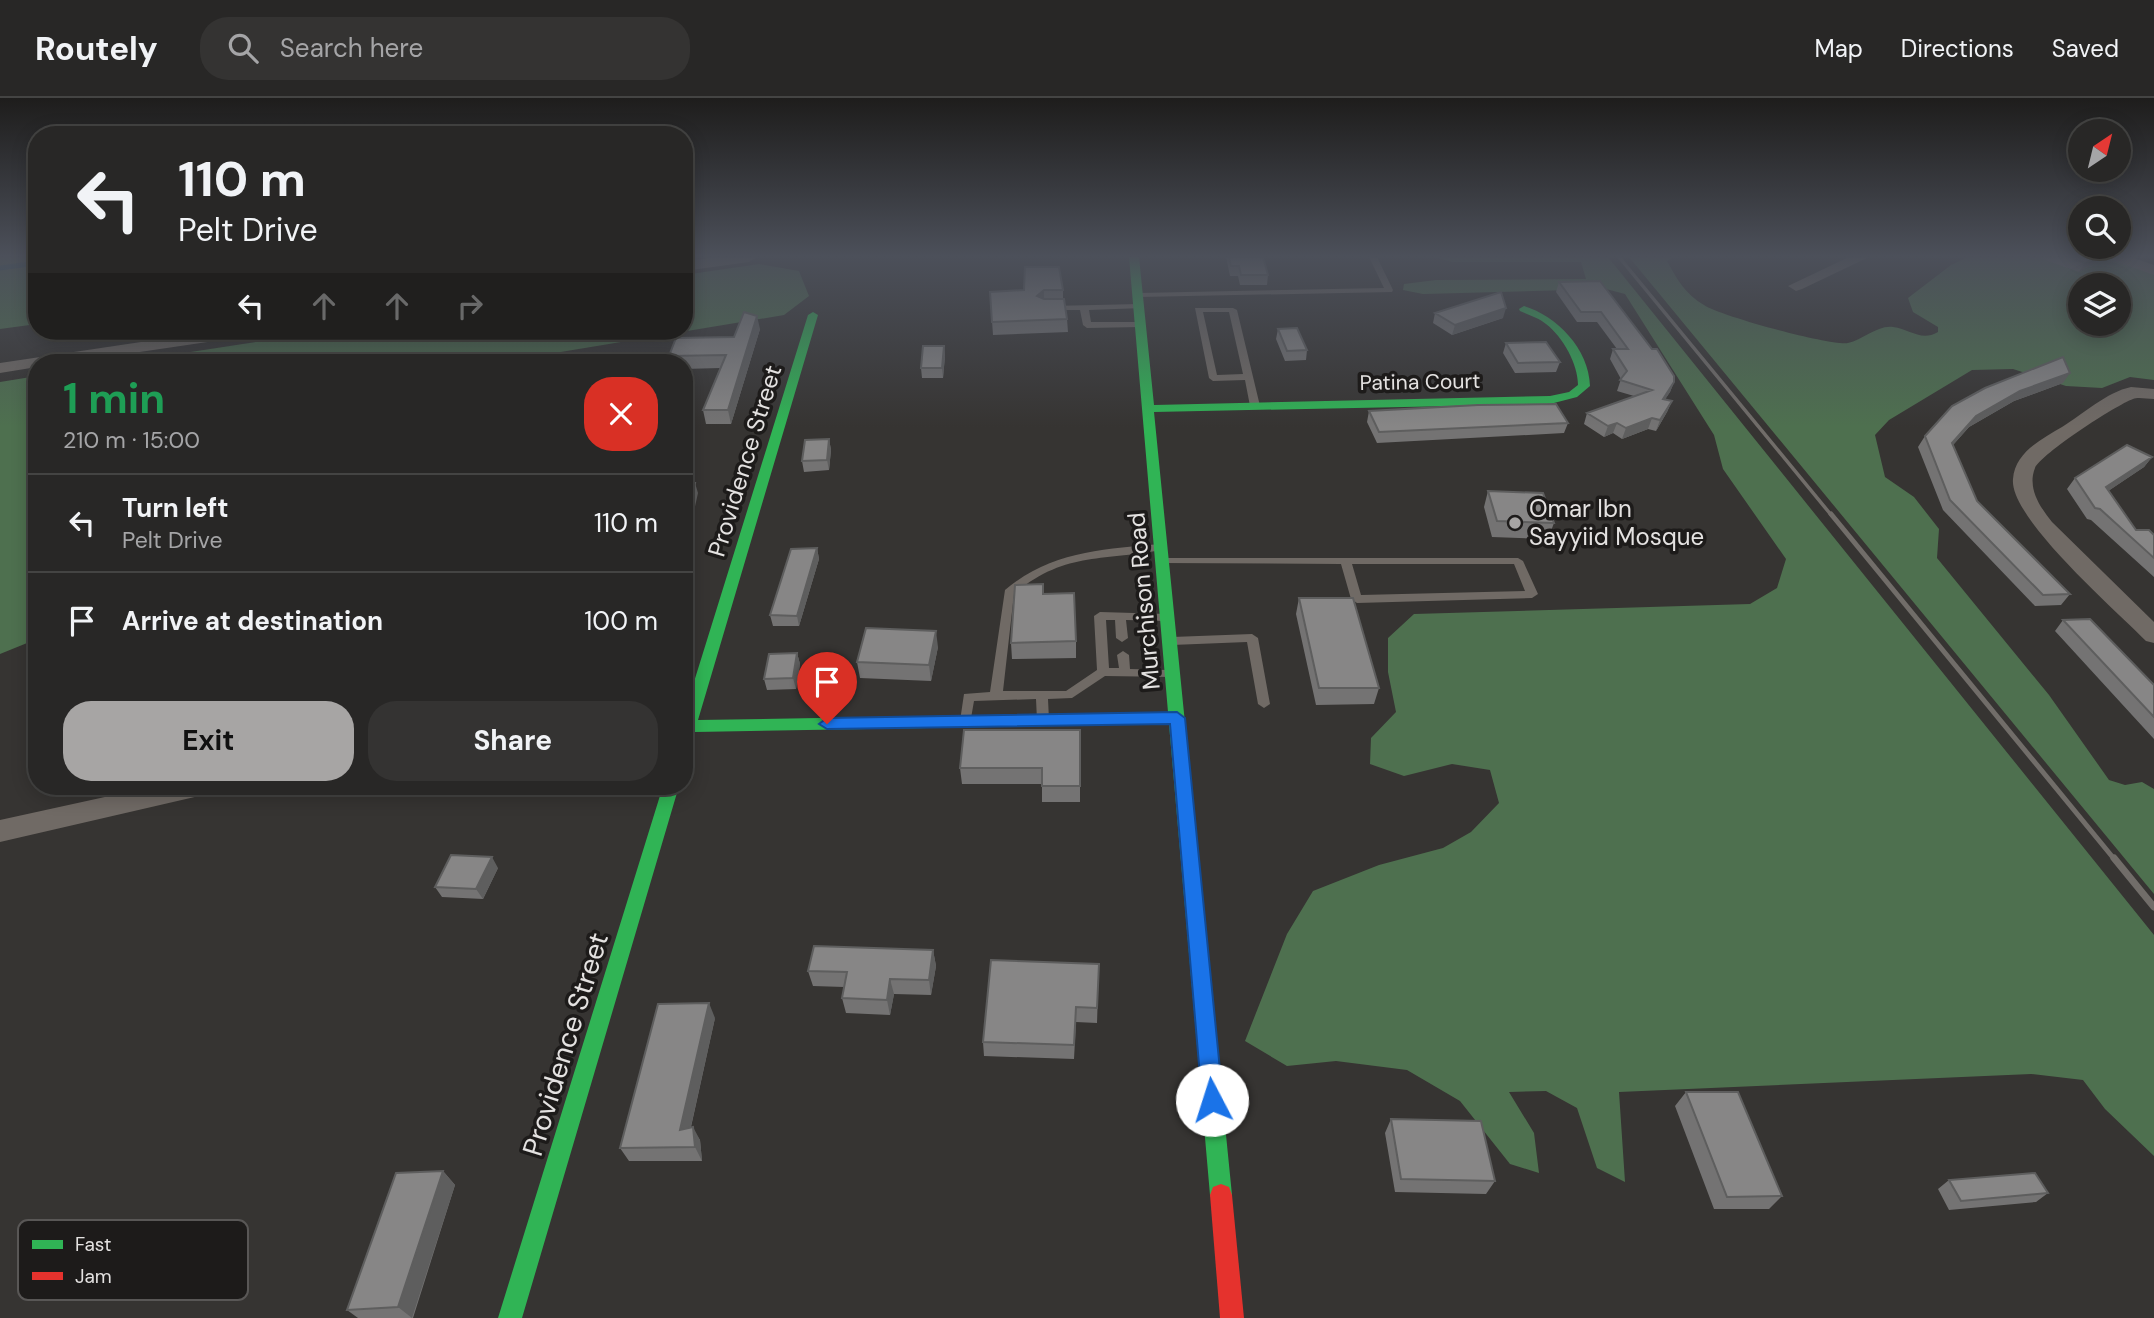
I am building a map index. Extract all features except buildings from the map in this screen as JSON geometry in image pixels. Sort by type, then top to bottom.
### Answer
[{"type":"street","name":"Murchison Road","points":[[1139,314],[1232,1318]]},
{"type":"street","name":"Patina Court","points":[[1149,409],[1568,398],[1580,391],[1586,383],[1587,375],[1552,324],[1533,314]]},
{"type":"street","name":"Providence Street","points":[[693,708],[813,315]]},
{"type":"street","points":[[91,354],[187,340]]},
{"type":"street","points":[[0,368],[28,363]]},
{"type":"street","points":[[2154,394],[2130,392],[2040,449],[2029,458],[2022,482],[2032,511],[2045,527],[2154,635]]},
{"type":"street","points":[[693,731],[966,721],[1177,718]]},
{"type":"street","points":[[0,831],[159,795]]},
{"type":"street","name":"Providence Street","points":[[510,1318],[668,795]]},
{"type":"lane","points":[[1085,314],[1087,325],[1140,324]]},
{"type":"lane","points":[[1199,314],[1213,378],[1248,377]]},
{"type":"lane","points":[[1234,314],[1255,406]]},
{"type":"lane","points":[[996,696],[1009,593],[1018,582],[1045,569],[1089,554],[1162,554],[1346,562],[1518,561],[1532,594],[1357,599],[1346,562]]},
{"type":"lane","points":[[1103,672],[1100,616],[1168,617]]},
{"type":"lane","points":[[1120,617],[1122,638]]},
{"type":"lane","points":[[1170,641],[1252,638],[1264,704]]},
{"type":"lane","points":[[1123,655],[1125,673]]},
{"type":"lane","points":[[966,721],[968,697],[1068,695],[1103,672],[1174,674]]},
{"type":"lane","points":[[1042,694],[1043,720]]},
{"type":"green space","points":[[0,314],[28,314],[28,325],[0,329]]},
{"type":"green space","points":[[693,314],[784,315],[693,330]]},
{"type":"green space","points":[[1638,314],[1654,314],[2154,935],[2154,1156],[2105,1109],[2083,1080],[2031,1074],[1619,1092],[1625,1182],[1597,1168],[1577,1108],[1546,1091],[1509,1092],[1534,1133],[1539,1173],[1510,1164],[1460,1101],[1407,1070],[1336,1061],[1287,1066],[1245,1041],[1287,934],[1313,891],[1379,865],[1443,848],[1471,832],[1499,803],[1490,770],[1452,764],[1404,776],[1370,764],[1371,738],[1396,712],[1388,672],[1388,638],[1414,614],[1750,604],[1777,588],[1786,559],[1723,469],[1714,435]]},
{"type":"green space","points":[[1676,314],[1725,314],[1799,335],[1848,343],[1887,327],[1926,336],[1938,332],[1938,327],[1916,314],[2068,314],[2068,336],[2131,336],[2131,314],[2154,314],[2154,380],[2130,377],[2102,388],[2066,386],[2013,369],[1972,370],[1889,420],[1875,435],[1885,477],[1914,497],[1939,529],[1937,558],[2049,695],[2109,780],[2125,785],[2142,782],[2154,789],[2154,894]]},
{"type":"green space","points":[[268,340],[633,340],[549,354],[177,354]]},
{"type":"green space","points":[[28,377],[28,643],[0,654],[0,382]]},
{"type":"railway","points":[[1666,314],[1832,516]]},
{"type":"railway","points":[[1831,514],[2115,860]]},
{"type":"railway","points":[[2114,858],[2154,907]]},
{"type":"traffic: fast","points":[[1139,314],[1221,1195]]},
{"type":"traffic: fast","points":[[1149,409],[1550,400],[1573,395],[1584,386],[1582,371],[1561,334],[1550,322],[1535,314]]},
{"type":"traffic: fast","points":[[693,711],[813,315]]},
{"type":"traffic: fast","points":[[693,726],[1177,718]]},
{"type":"traffic: fast","points":[[510,1318],[668,795]]},
{"type":"traffic: jam","points":[[1221,1195],[1232,1318]]},
{"type":"place","name":"Omar Ibn Sayyiid Mosque","points":[[1515,523]]},
{"type":"route","points":[[827,724],[1177,718],[1212,1100]]}]
